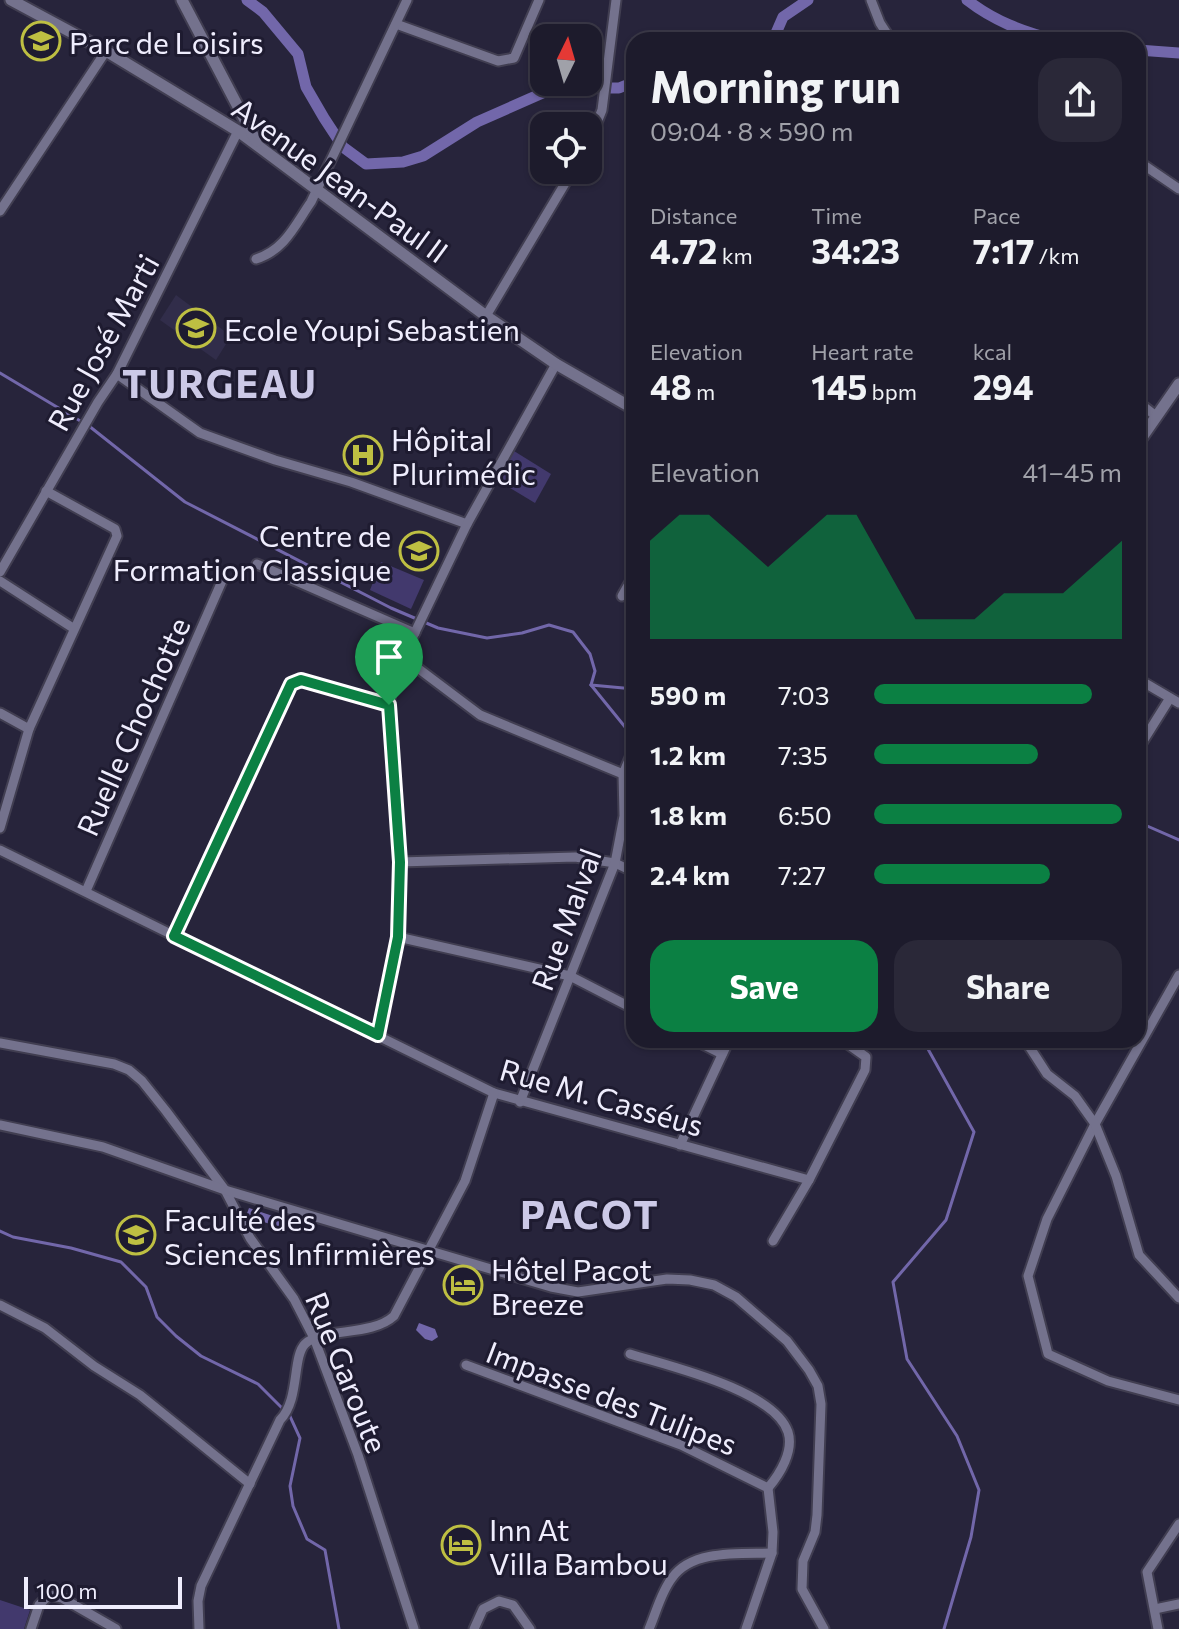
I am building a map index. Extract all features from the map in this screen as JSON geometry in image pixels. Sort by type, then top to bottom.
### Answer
[{"type":"street","name":"Avenue Jean-Paul II","points":[[11,0],[106,51],[258,144],[486,316],[556,364],[626,404]]},
{"type":"street","points":[[182,0],[258,144]]},
{"type":"street","points":[[256,259],[275,250],[295,229],[318,188],[407,0]]},
{"type":"street","points":[[396,24],[498,61],[514,58],[539,0]]},
{"type":"street","points":[[601,112],[616,0]]},
{"type":"street","points":[[872,1],[886,32]]},
{"type":"street","points":[[0,211],[106,51]]},
{"type":"street","points":[[238,131],[244,117]]},
{"type":"street","name":"Rue José Marti","points":[[0,572],[117,374],[238,131]]},
{"type":"street","points":[[1146,166],[1179,189]]},
{"type":"street","points":[[486,316],[565,184]]},
{"type":"street","points":[[378,1035],[398,937],[400,862],[389,705],[395,674],[467,524],[556,364]]},
{"type":"street","points":[[117,374],[200,433],[467,524]]},
{"type":"street","points":[[1146,431],[1179,384]]},
{"type":"street","points":[[1146,408],[1156,416]]},
{"type":"street","points":[[0,828],[29,729],[117,532],[46,491]]},
{"type":"street","points":[[257,564],[416,630]]},
{"type":"street","points":[[0,581],[73,628]]},
{"type":"street","name":"Ruelle Chochotte","points":[[86,891],[222,581]]},
{"type":"street","points":[[622,596],[626,589]]},
{"type":"street","points":[[403,657],[480,715],[623,774]]},
{"type":"street","points":[[174,936],[291,684],[301,680],[389,705]]},
{"type":"street","points":[[1146,684],[1175,701],[1146,739]]},
{"type":"street","points":[[0,713],[29,729]]},
{"type":"street","name":"Rue Malval","points":[[520,1102],[615,863],[624,816],[623,774],[626,766]]},
{"type":"street","name":"Rue M. Casséus","points":[[0,850],[494,1093],[809,1180]]},
{"type":"street","points":[[400,862],[575,857],[615,863],[626,868]]},
{"type":"street","points":[[398,937],[570,976],[626,1005]]},
{"type":"street","points":[[1146,1034],[1179,975]]},
{"type":"street","name":"Rue Garoute","points":[[0,1043],[114,1064],[129,1070],[142,1081],[225,1190],[250,1238],[294,1299],[314,1338],[358,1455],[414,1629]]},
{"type":"street","points":[[710,1048],[722,1054]]},
{"type":"street","points":[[680,1145],[725,1048]]},
{"type":"street","points":[[773,1241],[809,1180],[865,1070],[866,1057],[853,1048]]},
{"type":"street","points":[[1030,1048],[1047,1074],[1075,1096],[1095,1124],[1116,1176],[1139,1255],[1179,1298]]},
{"type":"street","points":[[1138,1048],[1047,1219],[1028,1276],[1048,1354],[1108,1381],[1179,1400]]},
{"type":"street","points":[[199,1629],[201,1586],[290,1402],[300,1352],[314,1338],[388,1322],[400,1306],[465,1181],[494,1093]]},
{"type":"street","points":[[0,1125],[103,1147],[225,1190],[551,1287],[578,1292],[667,1279],[714,1285],[736,1297],[787,1341],[818,1386],[821,1404],[817,1515],[815,1532],[803,1561],[802,1589],[824,1629]]},
{"type":"street","points":[[0,1305],[45,1328],[94,1366],[140,1395],[250,1484]]},
{"type":"street","points":[[630,1354],[703,1376],[772,1408],[788,1432],[787,1457],[768,1488],[772,1553],[746,1629]]},
{"type":"street","name":"Impasse des Tulipes","points":[[466,1365],[681,1445],[768,1488]]},
{"type":"street","points":[[1158,1629],[1147,1572],[1179,1524]]},
{"type":"street","points":[[649,1629],[672,1576],[691,1563],[711,1556],[772,1553]]},
{"type":"street","points":[[31,1629],[39,1605],[49,1595],[56,1595],[116,1629]]},
{"type":"street","points":[[474,1629],[483,1609],[499,1601],[513,1605],[530,1629]]},
{"type":"street","points":[[1155,1609],[1179,1604]]},
{"type":"shaded area","name":"Ecole Youpi Sebastien","points":[[176,295],[231,336],[216,360],[160,320]]},
{"type":"shaded area","points":[[514,451],[551,474],[535,503],[497,480]]},
{"type":"shaded area","points":[[381,562],[424,580],[411,609],[370,590]]},
{"type":"shaded area","points":[[249,1208],[282,1219],[279,1227],[246,1216]]},
{"type":"shaded area","points":[[419,1323],[435,1329],[438,1337],[432,1341],[425,1339],[416,1330]]},
{"type":"shaded area","points":[[0,1600],[30,1610],[24,1629],[0,1629]]},
{"type":"waterway","points":[[247,0],[263,12],[298,54],[306,87],[324,118],[343,147],[366,164],[403,162],[423,156],[477,122],[554,88],[619,88],[626,85]]},
{"type":"waterway","points":[[776,32],[783,17],[808,0]]},
{"type":"waterway","points":[[967,0],[1009,25],[1029,32]]},
{"type":"waterway","points":[[1146,51],[1179,53]]},
{"type":"waterway","points":[[0,373],[82,422]]},
{"type":"waterway","points":[[89,426],[185,502],[391,608],[438,628],[487,638],[549,625],[573,632],[590,654],[595,671],[591,685]]},
{"type":"waterway","points":[[591,685],[626,728]]},
{"type":"waterway","points":[[591,685],[626,688]]},
{"type":"waterway","points":[[1146,826],[1179,840]]},
{"type":"waterway","points":[[927,1048],[974,1132],[946,1220],[893,1282],[907,1359],[957,1436],[979,1490],[971,1537],[944,1629]]},
{"type":"waterway","points":[[0,1231],[13,1237],[121,1262],[146,1287],[157,1317],[176,1336],[201,1356],[258,1384],[283,1409]]},
{"type":"waterway","points":[[289,1414],[300,1438],[290,1486],[293,1506],[307,1539],[325,1550],[339,1629]]},
{"type":"place","name":"Parc de Loisirs","points":[[41,41]]},
{"type":"place","name":"Ecole Youpi Sebastien","points":[[196,328]]},
{"type":"place","name":"Hôpital Plurimédic","points":[[363,455]]},
{"type":"place","name":"Centre de Formation Classique","points":[[419,551]]},
{"type":"place","name":"Faculté des Sciences Infirmières","points":[[136,1235]]},
{"type":"place","name":"Hôtel Pacot Breeze","points":[[463,1285]]},
{"type":"place","name":"Inn At Villa Bambou","points":[[461,1545]]},
{"type":"district","name":"TURGEAU","points":[[220,382]]},
{"type":"district","name":"PACOT","points":[[590,1213]]},
{"type":"route","points":[[301,680],[389,705],[400,862],[398,937],[378,1035],[174,936],[291,684],[301,680]]}]
